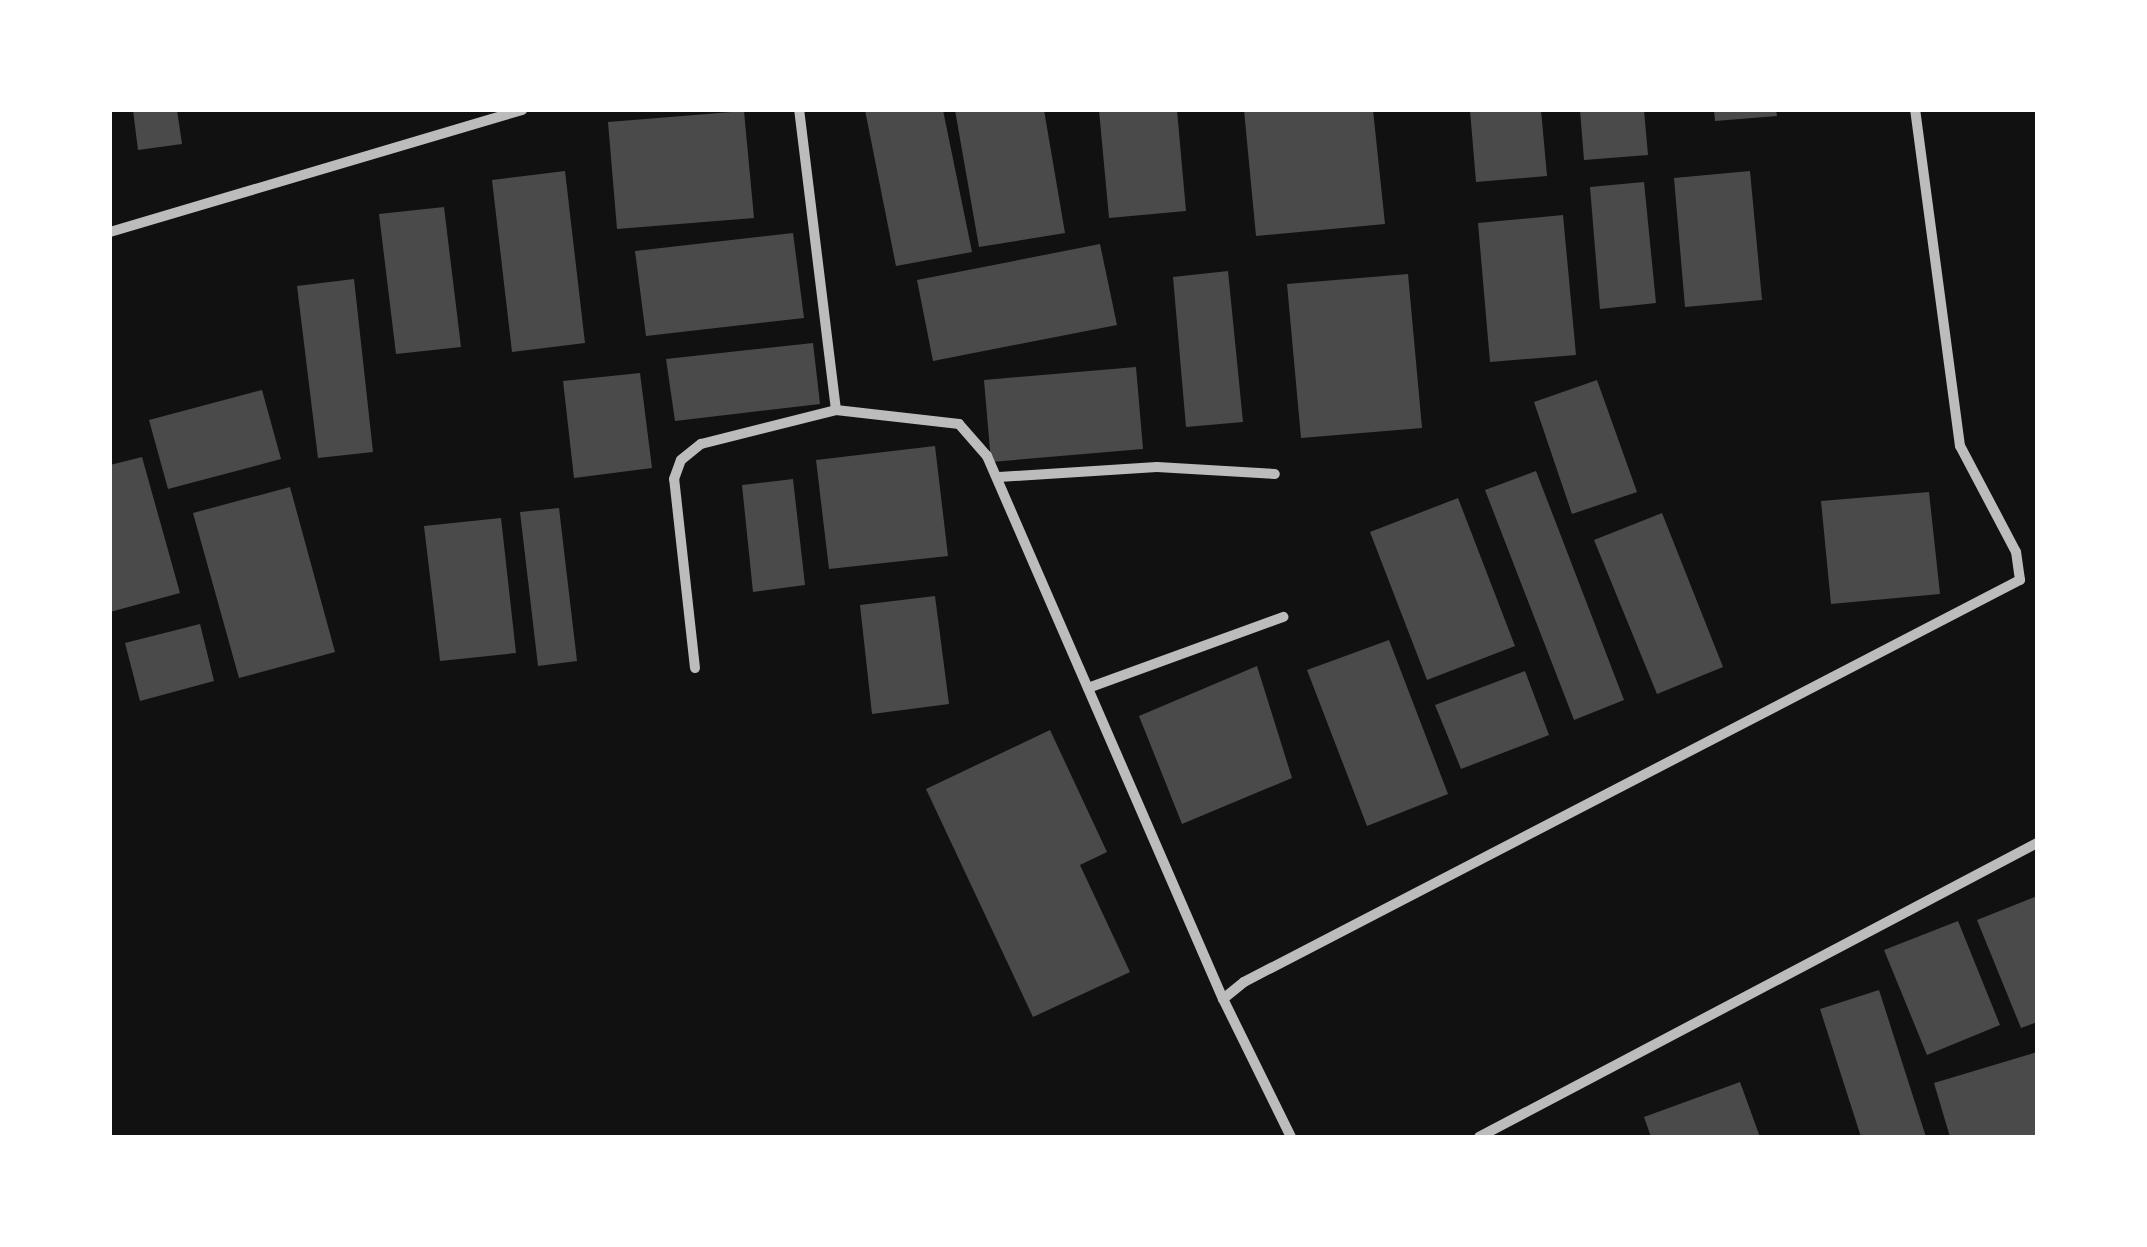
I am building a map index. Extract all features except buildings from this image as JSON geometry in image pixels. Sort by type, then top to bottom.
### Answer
[{"type":"street","points":[[110,232],[522,110]]},
{"type":"street","points":[[798,110],[836,410]]},
{"type":"street","points":[[1223,998],[1268,968],[2020,580],[2016,552],[1960,446],[1915,110]]},
{"type":"street","points":[[695,668],[674,479],[680,460],[701,444],[836,410],[959,424],[999,476],[1223,998],[1290,1137]]},
{"type":"street","points":[[999,476],[1157,468],[1275,474]]},
{"type":"street","points":[[1088,688],[1283,617]]},
{"type":"street","points":[[1479,1137],[2037,843]]}]
